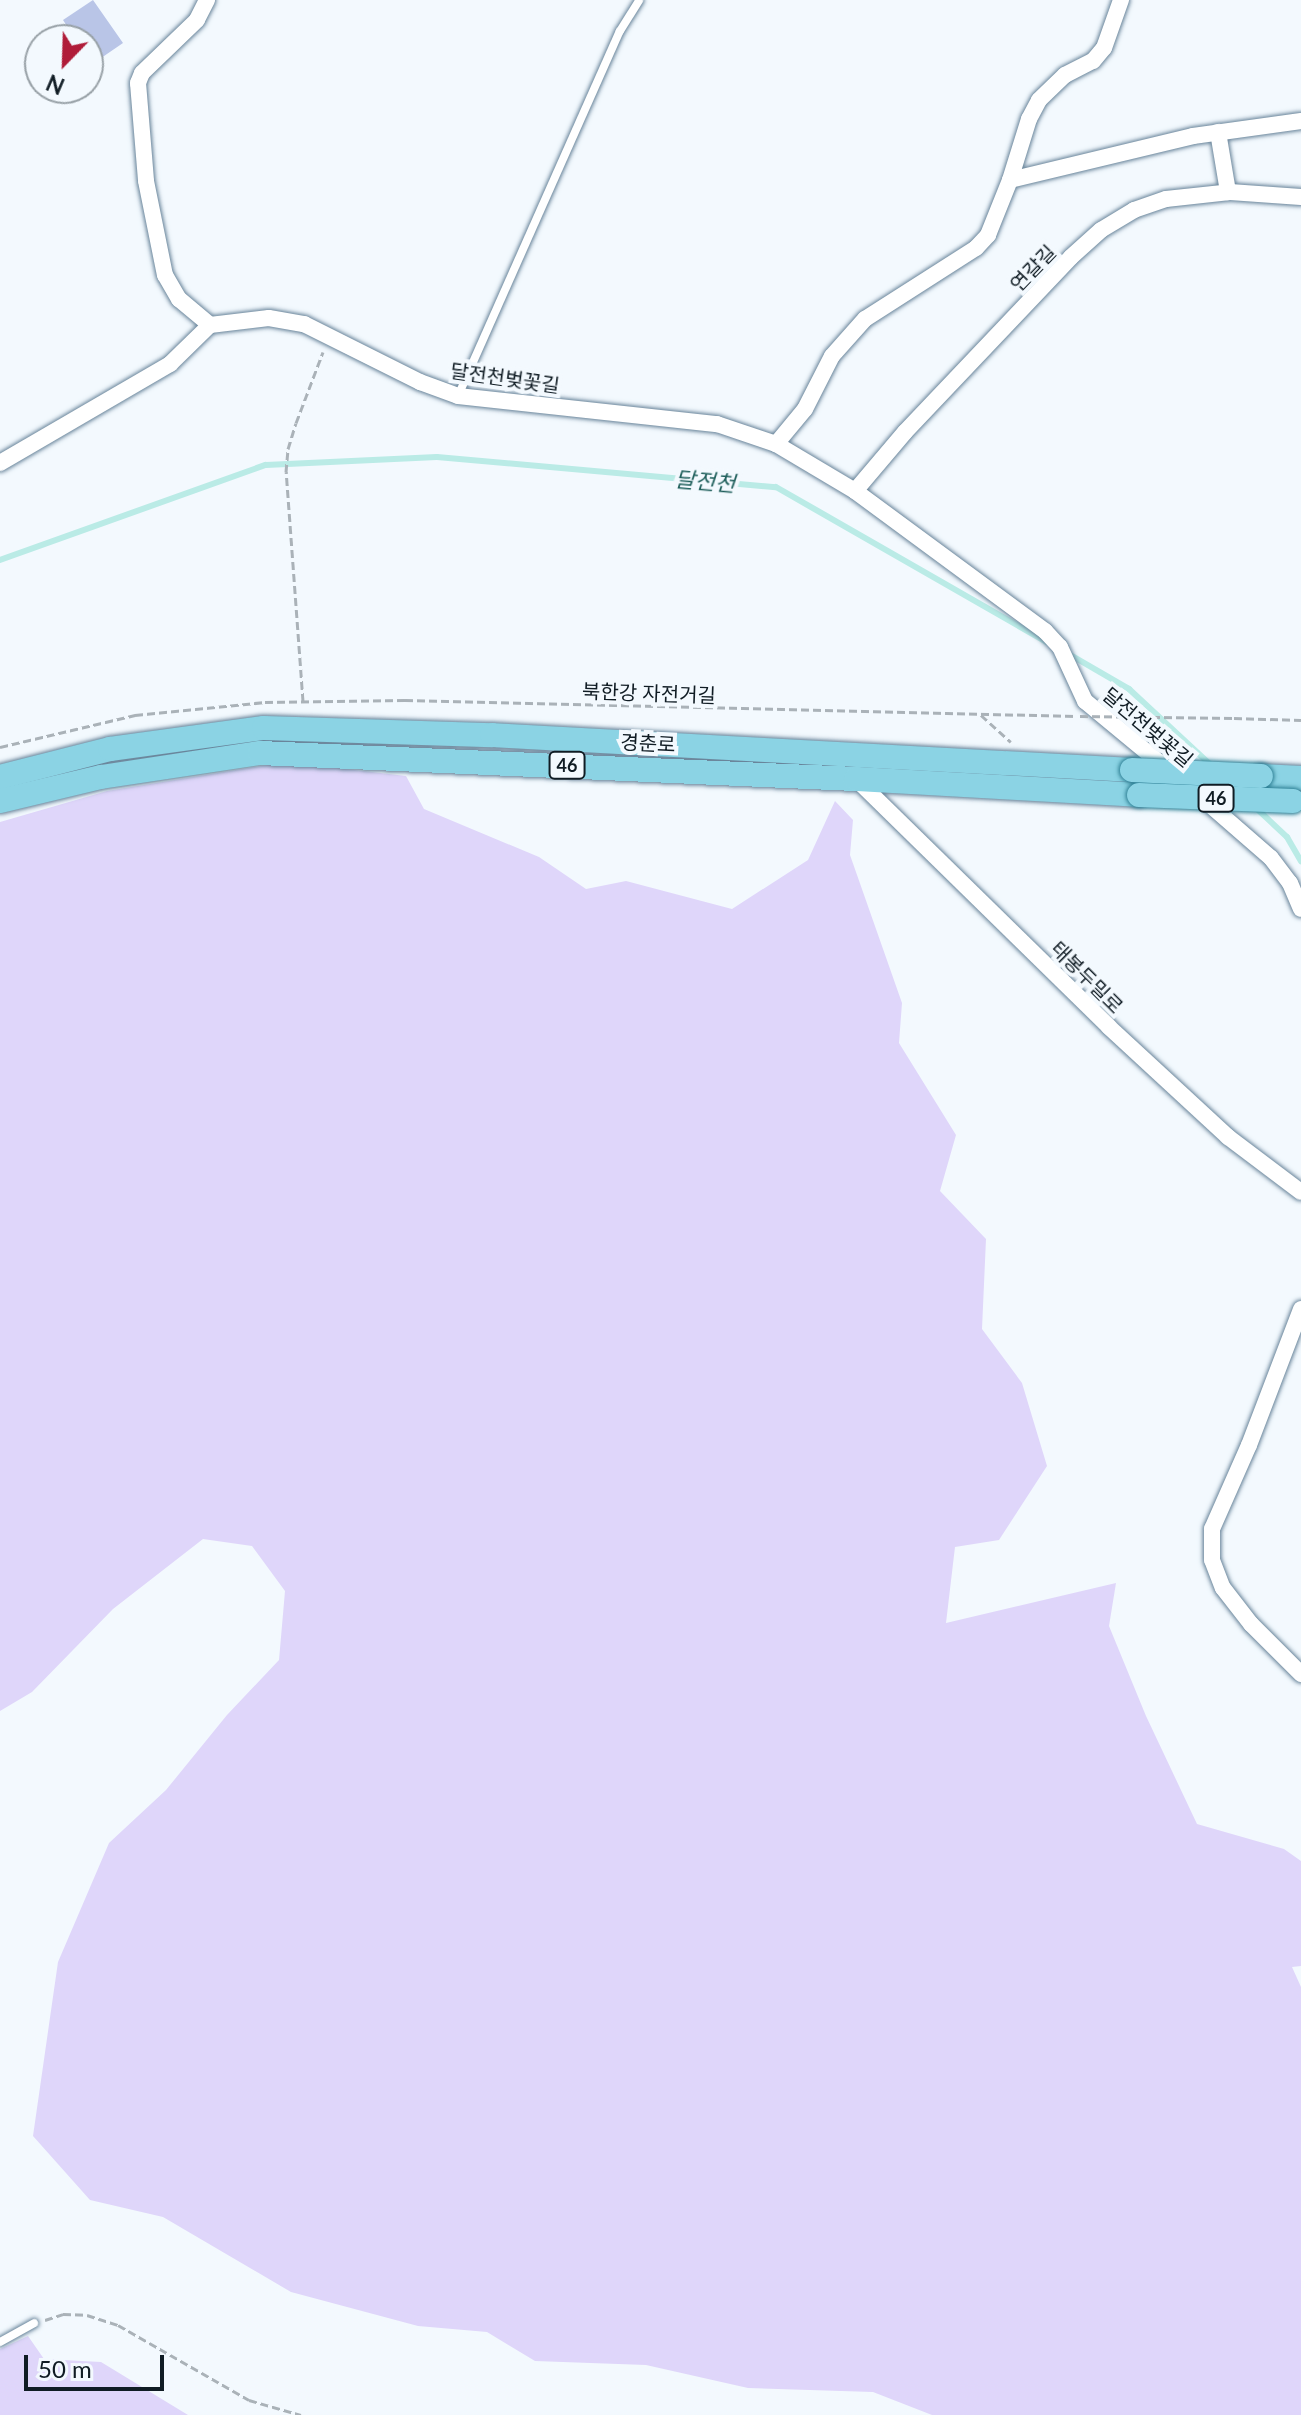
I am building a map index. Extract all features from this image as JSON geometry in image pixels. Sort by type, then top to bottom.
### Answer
[{"type":"main road","name":"경춘로","points":[[0,777],[110,749],[264,728],[492,735],[1261,776],[1298,794]]},
{"type":"main road","name":"경춘로","points":[[0,801],[101,777],[260,753],[856,779],[1139,795],[1298,794]]},
{"type":"street","points":[[0,463],[170,364],[210,325],[179,299],[165,275],[146,181],[138,83],[142,73],[197,20],[207,0]]},
{"type":"street","points":[[776,444],[805,409],[832,356],[865,319],[976,248],[993,225],[1029,119],[1039,100],[1065,75],[1093,61],[1104,48],[1121,0]]},
{"type":"street","points":[[1010,180],[1218,132],[1301,121]]},
{"type":"street","points":[[1218,132],[1228,192]]},
{"type":"street","name":"연갈길","points":[[855,491],[905,432],[1071,257],[1101,230],[1134,210],[1166,199],[1228,192],[1301,197]]},
{"type":"street","name":"달전천벚꽃길","points":[[210,325],[285,319],[329,335],[420,382],[458,396],[691,420],[749,433],[776,444],[855,491],[1045,631],[1060,647],[1082,708],[1271,858],[1290,883],[1301,909]]},
{"type":"street","name":"태봉두밀로","points":[[856,779],[1152,1067],[1228,1137],[1301,1192]]},
{"type":"street","points":[[1301,1309],[1249,1445],[1212,1529],[1212,1560],[1223,1588],[1251,1624],[1301,1674]]},
{"type":"lane","points":[[458,396],[620,31],[639,0]]},
{"type":"lane","points":[[0,2342],[34,2323]]},
{"type":"path","points":[[303,701],[288,449],[329,335]]},
{"type":"path","name":"북한강 자전거길","points":[[0,747],[135,715],[303,701],[405,700],[981,715],[1082,708],[1301,720]]},
{"type":"path","points":[[981,715],[1034,763]]},
{"type":"path","points":[[34,2323],[63,2314],[87,2315],[118,2325],[249,2400],[301,2415]]},
{"type":"shaded area","points":[[286,762],[406,776],[424,809],[539,857],[586,889],[626,881],[732,909],[808,860],[835,801],[853,820],[850,855],[902,1003],[899,1043],[956,1135],[940,1191],[986,1239],[982,1329],[1022,1383],[1047,1466],[999,1540],[955,1547],[946,1623],[1116,1583],[1109,1626],[1146,1716],[1197,1824],[1284,1849],[1301,1861],[1301,1966],[1292,1967],[1301,1987],[1301,2415],[932,2415],[873,2392],[748,2388],[646,2365],[535,2361],[487,2332],[418,2326],[291,2292],[163,2217],[90,2200],[33,2136],[58,1962],[109,1843],[166,1790],[227,1715],[279,1660],[285,1591],[252,1546],[203,1539],[113,1609],[32,1692],[0,1711],[0,822],[107,791]]},
{"type":"shaded area","points":[[28,2336],[44,2359],[101,2362],[188,2415],[0,2415],[0,2349]]},
{"type":"building","points":[[93,0],[123,43],[104,56],[104,24],[66,24],[63,20]]},
{"type":"waterway","name":"달전천","points":[[0,560],[266,465],[437,457],[776,487],[1047,642]]},
{"type":"waterway","name":"달전천","points":[[1067,653],[1129,689],[1212,766]]},
{"type":"waterway","name":"달전천","points":[[1255,807],[1287,837],[1301,861]]}]
